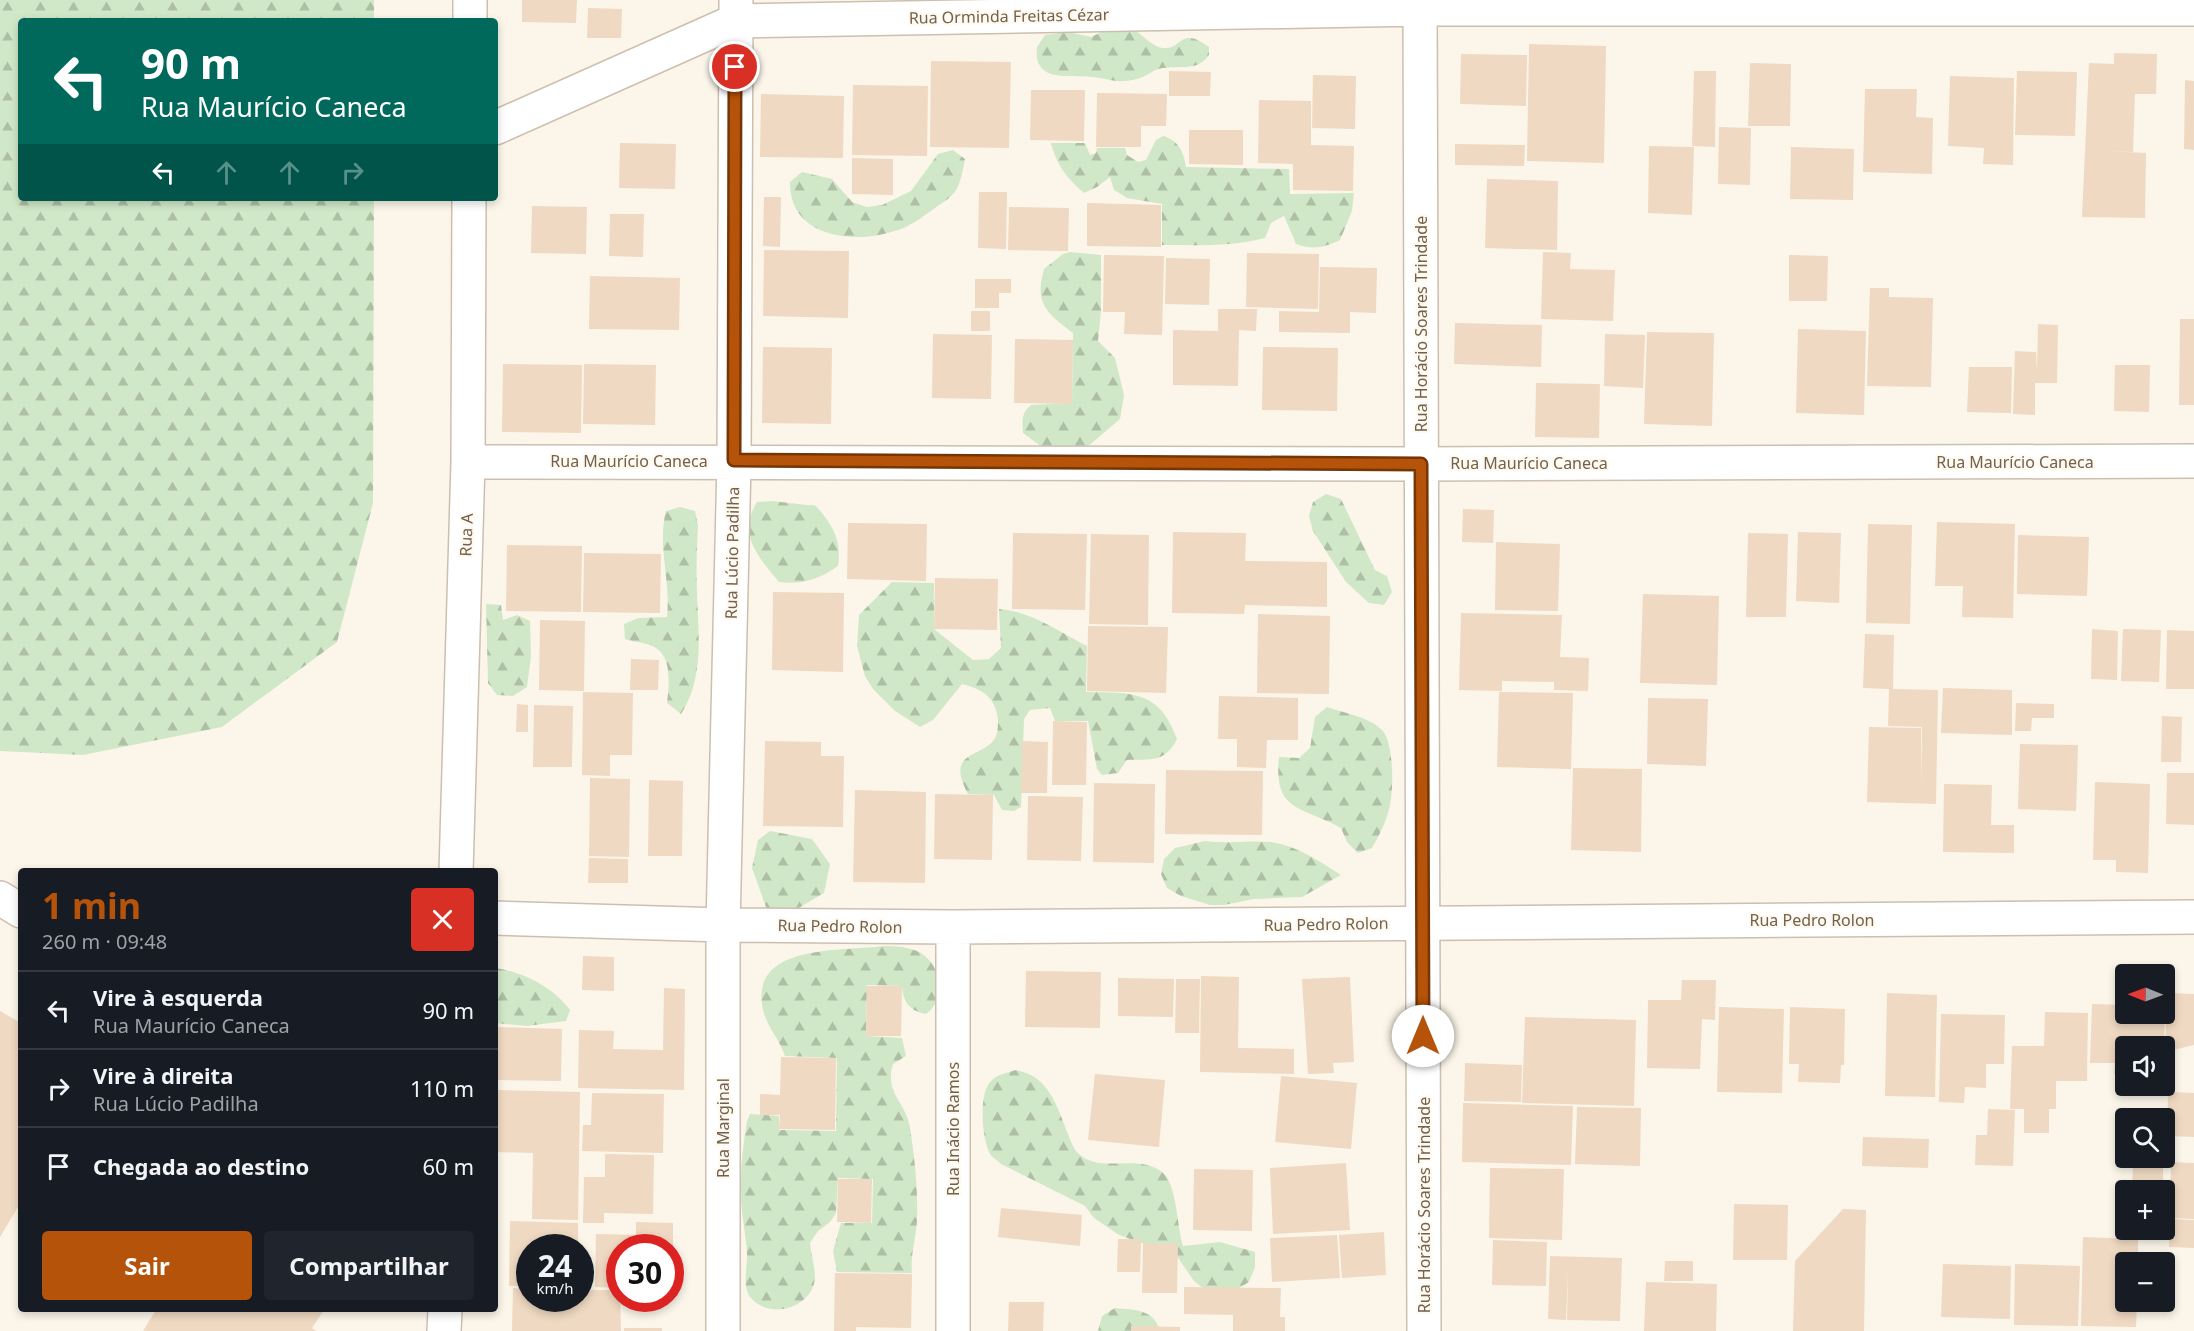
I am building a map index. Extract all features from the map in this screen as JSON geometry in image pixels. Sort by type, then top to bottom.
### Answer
[{"type":"street","points":[[470,0],[470,18]]},
{"type":"street","name":"Rua Orminda Freitas Cézar","points":[[498,127],[735,10],[1420,5],[2194,9]]},
{"type":"street","name":"Rua Horácio Soares Trindade","points":[[1420,5],[1424,1331]]},
{"type":"street","name":"Rua Lúcio Padilha","points":[[723,925],[734,460],[735,10]]},
{"type":"street","name":"Rua A","points":[[456,868],[468,462],[469,201]]},
{"type":"street","name":"Rua Maurício Caneca","points":[[468,462],[734,460],[1421,464],[2194,461]]},
{"type":"street","points":[[0,898],[18,909]]},
{"type":"street","name":"Rua Pedro Rolon","points":[[498,918],[723,925],[953,927],[2194,917]]},
{"type":"street","name":"Rua Marginal","points":[[723,925],[723,1331]]},
{"type":"street","name":"Rua Inácio Ramos","points":[[953,927],[953,1331]]},
{"type":"street","points":[[444,1331],[445,1312]]},
{"type":"green space","points":[[0,0],[374,0],[374,18],[18,18],[18,201],[374,201],[373,503],[337,642],[222,727],[83,755],[0,751]]},
{"type":"green space","points":[[1130,26],[1149,42],[1162,48],[1169,48],[1186,38],[1192,38],[1209,47],[1209,55],[1204,61],[1193,66],[1158,69],[1140,78],[1124,81],[1054,75],[1046,72],[1037,59],[1037,47],[1045,35],[1068,32],[1091,37],[1104,31]]},
{"type":"green space","points":[[1163,136],[1169,138],[1180,148],[1186,167],[1289,169],[1290,194],[1354,193],[1352,211],[1340,240],[1318,247],[1296,244],[1284,216],[1271,223],[1265,238],[1227,244],[1162,245],[1162,204],[1127,198],[1114,190],[1110,177],[1084,193],[1063,171],[1051,143],[1085,143],[1090,155],[1096,153],[1097,148],[1125,148],[1127,155],[1138,162],[1146,160],[1156,140]]},
{"type":"green space","points":[[953,150],[965,159],[961,179],[954,193],[916,221],[895,231],[860,237],[826,232],[811,225],[800,215],[792,200],[790,182],[802,172],[832,179],[852,202],[867,207],[882,205],[911,191],[938,154]]},
{"type":"green space","points":[[1070,252],[1101,255],[1101,311],[1098,341],[1115,358],[1124,395],[1120,419],[1085,449],[1042,447],[1023,433],[1022,421],[1031,405],[1072,403],[1073,333],[1045,307],[1041,291],[1044,269],[1063,254]]},
{"type":"green space","points":[[1326,494],[1341,499],[1375,570],[1387,576],[1392,592],[1384,605],[1369,603],[1346,582],[1313,531],[1309,516],[1313,502]]},
{"type":"green space","points":[[772,501],[816,506],[835,534],[839,549],[838,566],[810,580],[795,583],[779,582],[753,545],[749,524],[757,502]]},
{"type":"green space","points":[[680,507],[695,511],[698,526],[699,638],[694,685],[681,714],[667,703],[668,671],[663,656],[652,646],[625,639],[624,624],[638,618],[667,617],[663,550],[664,524],[666,511]]},
{"type":"green space","points":[[892,582],[934,583],[934,629],[973,660],[989,659],[1001,648],[999,609],[1034,618],[1087,646],[1086,692],[1130,694],[1152,702],[1162,711],[1177,739],[1168,752],[1162,756],[1127,760],[1118,773],[1102,775],[1097,769],[1088,721],[1055,721],[1050,708],[1030,710],[1024,719],[1021,807],[1014,811],[1002,810],[994,795],[968,794],[960,769],[963,762],[989,745],[997,734],[997,712],[987,695],[976,688],[962,684],[933,720],[920,727],[895,711],[873,689],[865,676],[857,646],[859,615]]},
{"type":"green space","points":[[486,604],[501,605],[503,620],[517,615],[530,621],[531,656],[527,687],[513,696],[497,695],[488,683]]},
{"type":"green space","points":[[1327,707],[1378,726],[1387,738],[1389,747],[1392,781],[1388,814],[1372,848],[1358,853],[1347,842],[1341,828],[1303,811],[1286,798],[1278,775],[1279,757],[1299,758],[1310,748],[1315,717]]},
{"type":"green space","points":[[770,831],[812,839],[830,864],[824,893],[797,909],[767,910],[752,868],[758,840]]},
{"type":"green space","points":[[1205,841],[1270,842],[1289,846],[1341,875],[1302,897],[1254,899],[1224,905],[1210,905],[1181,896],[1167,888],[1161,874],[1164,859],[1175,848]]},
{"type":"green space","points":[[884,946],[906,948],[921,953],[935,969],[939,985],[936,1001],[926,1014],[911,1008],[904,996],[902,986],[867,985],[866,1036],[902,1038],[906,1056],[893,1064],[891,1083],[908,1119],[915,1163],[917,1221],[912,1273],[837,1272],[833,1251],[841,1223],[872,1223],[873,1179],[838,1178],[836,1213],[830,1222],[818,1231],[810,1243],[815,1274],[810,1293],[796,1305],[787,1308],[767,1308],[751,1298],[746,1288],[747,1253],[741,1185],[747,1121],[750,1114],[779,1116],[779,1130],[836,1131],[837,1058],[785,1056],[765,1016],[762,988],[770,972],[784,961],[824,951]]},
{"type":"green space","points":[[498,969],[537,982],[555,994],[570,1010],[566,1021],[527,1026],[498,1023]]},
{"type":"green space","points":[[1016,1070],[1036,1079],[1050,1094],[1072,1145],[1079,1154],[1097,1163],[1142,1164],[1162,1172],[1174,1195],[1183,1246],[1220,1242],[1255,1252],[1255,1267],[1249,1282],[1236,1290],[1205,1290],[1194,1281],[1176,1255],[1119,1235],[1094,1218],[1085,1206],[1001,1164],[992,1156],[987,1147],[983,1128],[984,1096],[993,1079]]},
{"type":"green space","points":[[1115,1308],[1143,1312],[1153,1318],[1160,1331],[1098,1331],[1102,1316]]},
{"type":"building","points":[[522,0],[577,0],[576,23],[522,22]]},
{"type":"building","points":[[588,8],[622,9],[621,38],[587,38]]},
{"type":"building","points":[[1529,44],[1606,46],[1604,163],[1527,161]]},
{"type":"building","points":[[2114,53],[2157,54],[2156,94],[2135,94],[2133,152],[2105,151],[2146,153],[2145,218],[2082,217],[2089,63],[2114,64]]},
{"type":"building","points":[[1461,54],[1527,55],[1526,106],[1460,104]]},
{"type":"building","points":[[931,61],[1011,62],[1009,148],[930,147]]},
{"type":"building","points":[[1750,63],[1791,64],[1790,126],[1748,126]]},
{"type":"building","points":[[1169,71],[1211,72],[1210,96],[1169,96]]},
{"type":"building","points":[[1694,71],[1716,71],[1715,147],[1692,146]]},
{"type":"building","points":[[2017,71],[2077,72],[2075,136],[2015,135]]},
{"type":"building","points":[[1313,75],[1356,76],[1355,129],[1312,128]]},
{"type":"building","points":[[1950,76],[2014,78],[2013,165],[1983,164],[1984,148],[1948,146]]},
{"type":"building","points":[[2185,80],[2194,81],[2194,150],[2184,149]]},
{"type":"building","points":[[853,85],[928,86],[927,156],[852,155]]},
{"type":"building","points":[[1865,89],[1917,89],[1916,117],[1933,118],[1932,174],[1863,172]]},
{"type":"building","points":[[1031,90],[1085,90],[1084,141],[1030,140]]},
{"type":"building","points":[[1097,93],[1167,94],[1166,126],[1141,126],[1141,147],[1096,147]]},
{"type":"building","points":[[761,94],[844,96],[843,158],[760,157]]},
{"type":"building","points":[[1259,100],[1311,101],[1311,145],[1354,146],[1353,191],[1293,190],[1293,164],[1258,163]]},
{"type":"building","points":[[1719,127],[1751,128],[1750,185],[1718,184]]},
{"type":"building","points":[[1189,130],[1243,130],[1243,165],[1189,164]]},
{"type":"building","points":[[620,143],[676,144],[675,189],[619,188]]},
{"type":"building","points":[[1455,144],[1525,145],[1524,166],[1455,165]]},
{"type":"building","points":[[1649,146],[1694,147],[1692,215],[1648,213]]},
{"type":"building","points":[[1791,147],[1854,149],[1853,200],[1790,199]]},
{"type":"building","points":[[852,158],[893,159],[893,195],[852,194]]},
{"type":"building","points":[[1487,179],[1558,181],[1557,250],[1485,248]]},
{"type":"building","points":[[979,192],[1007,192],[1006,249],[978,248]]},
{"type":"building","points":[[764,197],[781,197],[780,247],[763,246]]},
{"type":"building","points":[[1087,203],[1161,205],[1161,247],[1087,246]]},
{"type":"building","points":[[532,206],[587,207],[586,254],[531,253]]},
{"type":"building","points":[[1009,207],[1069,208],[1068,251],[1008,250]]},
{"type":"building","points":[[610,214],[644,214],[643,257],[609,256]]},
{"type":"building","points":[[764,250],[849,251],[848,318],[763,316]]},
{"type":"building","points":[[1543,252],[1571,253],[1570,269],[1615,270],[1613,321],[1541,319]]},
{"type":"building","points":[[1247,253],[1319,254],[1318,309],[1246,307]]},
{"type":"building","points":[[1104,255],[1164,256],[1162,335],[1124,334],[1125,312],[1103,312]]},
{"type":"building","points":[[1789,255],[1828,256],[1827,301],[1789,301]]},
{"type":"building","points":[[1166,258],[1210,259],[1209,305],[1165,304]]},
{"type":"building","points":[[1320,267],[1377,268],[1376,313],[1350,312],[1350,333],[1279,332],[1279,311],[1319,312]]},
{"type":"building","points":[[590,276],[680,278],[679,330],[589,329]]},
{"type":"building","points":[[975,279],[1011,279],[1011,293],[999,293],[999,308],[975,308]]},
{"type":"building","points":[[1870,288],[1889,288],[1889,297],[1933,298],[1931,387],[1867,386]]},
{"type":"building","points":[[1218,309],[1257,309],[1256,331],[1239,330],[1238,386],[1173,385],[1173,330],[1218,331]]},
{"type":"building","points":[[971,311],[990,311],[990,331],[971,331]]},
{"type":"building","points":[[2180,319],[2194,319],[2194,405],[2179,405]]},
{"type":"building","points":[[1455,323],[1542,325],[1541,367],[1454,364]]},
{"type":"building","points":[[2038,324],[2058,325],[2057,383],[2035,383],[2035,415],[2013,414],[2015,351],[2036,352],[2037,371]]},
{"type":"building","points":[[1798,329],[1866,331],[1864,415],[1796,413]]},
{"type":"building","points":[[1647,332],[1714,333],[1712,426],[1644,424]]},
{"type":"building","points":[[933,334],[992,335],[991,399],[932,398]]},
{"type":"building","points":[[1605,334],[1645,335],[1643,388],[1604,386]]},
{"type":"building","points":[[1015,339],[1073,340],[1072,404],[1014,403]]},
{"type":"building","points":[[763,347],[832,348],[831,424],[762,423]]},
{"type":"building","points":[[1263,347],[1338,348],[1337,411],[1262,410]]},
{"type":"building","points":[[503,364],[582,365],[581,433],[502,432]]},
{"type":"building","points":[[584,364],[656,365],[655,425],[583,424]]},
{"type":"building","points":[[2115,365],[2150,365],[2149,412],[2114,411]]},
{"type":"building","points":[[1969,367],[2012,367],[2011,413],[1967,412]]},
{"type":"building","points":[[1536,383],[1600,384],[1599,438],[1535,437]]},
{"type":"building","points":[[1463,509],[1494,510],[1493,543],[1462,542]]},
{"type":"building","points":[[1937,522],[2015,524],[2013,618],[1962,617],[1963,586],[1935,586]]},
{"type":"building","points":[[848,523],[927,524],[926,581],[847,579]]},
{"type":"building","points":[[1868,524],[1912,525],[1910,624],[1866,623]]},
{"type":"building","points":[[1173,532],[1246,533],[1245,561],[1327,562],[1327,607],[1245,605],[1244,614],[1172,613]]},
{"type":"building","points":[[1798,532],[1841,533],[1839,603],[1796,601]]},
{"type":"building","points":[[1013,533],[1087,534],[1085,610],[1012,609]]},
{"type":"building","points":[[1748,533],[1788,534],[1786,617],[1746,617]]},
{"type":"building","points":[[1091,534],[1149,535],[1148,625],[1089,624]]},
{"type":"building","points":[[2018,535],[2089,537],[2087,596],[2017,594]]},
{"type":"building","points":[[1496,542],[1560,544],[1558,611],[1495,610]]},
{"type":"building","points":[[507,545],[582,546],[581,612],[506,611]]},
{"type":"building","points":[[584,553],[661,554],[660,613],[583,612]]},
{"type":"building","points":[[935,578],[998,579],[997,630],[934,629]]},
{"type":"building","points":[[773,592],[844,593],[843,672],[772,670]]},
{"type":"building","points":[[1643,594],[1719,596],[1717,685],[1640,683]]},
{"type":"building","points":[[1461,613],[1562,615],[1560,657],[1589,658],[1588,691],[1554,690],[1554,682],[1502,681],[1502,691],[1459,690]]},
{"type":"building","points":[[1258,614],[1330,616],[1329,694],[1257,693]]},
{"type":"building","points":[[540,620],[585,621],[584,691],[539,690]]},
{"type":"building","points":[[1088,626],[1168,627],[1166,693],[1087,691]]},
{"type":"building","points":[[2092,629],[2118,631],[2117,680],[2091,679]]},
{"type":"building","points":[[2123,629],[2161,630],[2159,682],[2121,681]]},
{"type":"building","points":[[2167,630],[2194,631],[2194,689],[2166,689]]},
{"type":"building","points":[[1865,634],[1894,635],[1893,689],[1938,690],[1936,804],[1867,802],[1869,727],[1921,728],[1921,786],[1922,727],[1888,726],[1889,689],[1863,688]]},
{"type":"building","points":[[631,659],[659,660],[658,690],[630,690]]},
{"type":"building","points":[[1943,688],[2012,690],[2012,735],[1941,733]]},
{"type":"building","points":[[583,692],[633,693],[632,755],[610,755],[610,776],[582,775]]},
{"type":"building","points":[[1499,692],[1573,693],[1571,769],[1497,767]]},
{"type":"building","points":[[1219,696],[1298,698],[1298,740],[1267,740],[1266,768],[1237,767],[1237,739],[1218,739]]},
{"type":"building","points":[[1648,698],[1708,699],[1706,766],[1647,764]]},
{"type":"building","points":[[2016,703],[2054,704],[2054,718],[2032,718],[2031,731],[2015,731]]},
{"type":"building","points":[[517,704],[528,705],[528,732],[516,732]]},
{"type":"building","points":[[534,705],[573,706],[572,767],[533,767]]},
{"type":"building","points":[[2162,716],[2182,717],[2181,762],[2161,762]]},
{"type":"building","points":[[1053,721],[1087,722],[1086,785],[1052,785]]},
{"type":"building","points":[[765,741],[821,742],[821,756],[844,756],[843,827],[763,826]]},
{"type":"building","points":[[1022,741],[1048,742],[1047,793],[1021,793]]},
{"type":"building","points":[[2020,744],[2078,745],[2076,811],[2018,809]]},
{"type":"building","points":[[1573,768],[1642,769],[1641,852],[1571,850]]},
{"type":"building","points":[[1166,770],[1263,771],[1262,835],[1165,834]]},
{"type":"building","points":[[2167,773],[2194,773],[2194,825],[2166,824]]},
{"type":"building","points":[[590,778],[630,779],[629,857],[589,856]]},
{"type":"building","points":[[649,780],[683,781],[682,856],[648,856]]},
{"type":"building","points":[[2095,782],[2150,784],[2148,873],[2116,872],[2116,860],[2093,860]]},
{"type":"building","points":[[1094,783],[1155,784],[1154,863],[1093,862]]},
{"type":"building","points":[[1944,784],[1992,785],[1991,825],[2014,825],[2014,853],[1943,852]]},
{"type":"building","points":[[855,790],[926,792],[925,883],[853,882]]},
{"type":"building","points":[[935,794],[993,795],[992,860],[934,859]]},
{"type":"building","points":[[1028,796],[1083,797],[1081,861],[1027,860]]},
{"type":"building","points":[[589,858],[628,859],[628,883],[588,883]]},
{"type":"building","points":[[583,956],[614,957],[614,991],[582,990]]},
{"type":"building","points":[[1026,971],[1101,972],[1100,1028],[1025,1027]]},
{"type":"building","points":[[1201,976],[1239,977],[1238,1048],[1294,1049],[1294,1074],[1200,1072]]},
{"type":"building","points":[[1350,977],[1354,1062],[1333,1063],[1334,1073],[1308,1074],[1302,979]]},
{"type":"building","points":[[1118,978],[1174,979],[1173,1017],[1118,1016]]},
{"type":"building","points":[[1176,979],[1200,979],[1199,1033],[1175,1033]]},
{"type":"building","points":[[1682,980],[1716,980],[1715,1020],[1702,1019],[1700,1069],[1647,1068],[1648,1000],[1681,1000]]},
{"type":"building","points":[[867,986],[902,986],[901,1036],[866,1036]]},
{"type":"building","points":[[664,988],[685,989],[684,1090],[578,1088],[579,1030],[614,1031],[613,1049],[663,1050]]},
{"type":"building","points":[[1887,993],[1937,995],[1935,1097],[1885,1096]]},
{"type":"building","points":[[2175,993],[2194,994],[2194,1045],[2175,1050],[2175,1036],[2166,1036],[2166,1024],[2175,1024]]},
{"type":"building","points":[[2092,1004],[2115,1005],[2115,1024],[2165,1024],[2164,1036],[2115,1036],[2115,1063],[2090,1063]]},
{"type":"building","points":[[1719,1007],[1784,1009],[1782,1093],[1717,1092]]},
{"type":"building","points":[[1790,1007],[1845,1009],[1844,1065],[1841,1065],[1840,1083],[1798,1082],[1799,1064],[1789,1064]]},
{"type":"building","points":[[0,1011],[18,1021],[18,1207],[0,1237]]},
{"type":"building","points":[[2045,1012],[2088,1013],[2087,1081],[2056,1081],[2056,1109],[2049,1109],[2049,1133],[2024,1133],[2024,1109],[2010,1109],[2012,1046],[2044,1046]]},
{"type":"building","points":[[1941,1014],[2005,1015],[2004,1064],[1986,1064],[1986,1088],[1965,1087],[1964,1103],[1939,1102]]},
{"type":"building","points":[[1525,1017],[1636,1020],[1634,1106],[1522,1103]]},
{"type":"building","points":[[498,1027],[562,1029],[561,1081],[498,1080]]},
{"type":"building","points":[[781,1057],[836,1058],[835,1130],[779,1129],[780,1115],[760,1115],[760,1094],[780,1095]]},
{"type":"building","points":[[1465,1063],[1522,1065],[1521,1102],[1464,1101]]},
{"type":"building","points":[[1095,1074],[1165,1080],[1159,1147],[1088,1140]]},
{"type":"building","points":[[1281,1076],[1357,1083],[1351,1149],[1275,1142]]},
{"type":"building","points":[[498,1090],[580,1092],[578,1220],[532,1219],[533,1153],[498,1152]]},
{"type":"building","points":[[2175,1092],[2194,1093],[2194,1137],[2175,1136],[2175,1108],[2168,1108],[2168,1096],[2175,1096]]},
{"type":"building","points":[[592,1093],[664,1094],[663,1153],[582,1151],[583,1125],[591,1125]]},
{"type":"building","points":[[1463,1103],[1573,1106],[1571,1165],[1462,1162]]},
{"type":"building","points":[[1577,1107],[1641,1108],[1640,1166],[1575,1164]]},
{"type":"building","points":[[1988,1109],[2015,1110],[2013,1166],[1975,1165],[1976,1135],[1987,1135]]},
{"type":"building","points":[[1863,1137],[1929,1139],[1928,1168],[1862,1166]]},
{"type":"building","points":[[605,1154],[654,1155],[653,1214],[604,1213],[604,1223],[583,1223],[584,1177],[605,1177]]},
{"type":"building","points":[[2175,1162],[2194,1163],[2194,1219],[2175,1218],[2175,1180],[2171,1180],[2171,1168],[2175,1168]]},
{"type":"building","points":[[1346,1163],[1350,1230],[1273,1234],[1270,1168]]},
{"type":"building","points":[[1490,1168],[1564,1169],[1562,1240],[1489,1238]]},
{"type":"building","points":[[2133,1168],[2163,1168],[2163,1180],[2132,1180]]},
{"type":"building","points":[[1194,1169],[1253,1170],[1252,1231],[1193,1230]]},
{"type":"building","points":[[838,1179],[872,1179],[871,1223],[837,1222]]},
{"type":"building","points":[[1734,1204],[1788,1205],[1787,1260],[1733,1260]]},
{"type":"building","points":[[1001,1208],[1082,1215],[1080,1246],[998,1237]]},
{"type":"building","points":[[1843,1209],[1866,1210],[1864,1331],[1793,1331],[1795,1261]]},
{"type":"building","points":[[2175,1219],[2194,1220],[2194,1248],[2169,1247],[2169,1240],[2175,1240]]},
{"type":"building","points":[[510,1221],[578,1223],[578,1234],[516,1234],[516,1286],[509,1286]]},
{"type":"building","points":[[636,1222],[673,1223],[673,1234],[636,1234]]},
{"type":"building","points":[[1384,1232],[1386,1275],[1342,1278],[1339,1235]]},
{"type":"building","points":[[596,1234],[606,1234],[606,1287],[595,1287]]},
{"type":"building","points":[[1337,1235],[1340,1278],[1272,1282],[1270,1238]]},
{"type":"building","points":[[2083,1237],[2138,1240],[2138,1252],[2115,1252],[2115,1312],[2137,1312],[2136,1327],[2081,1326]]},
{"type":"building","points":[[1118,1239],[1141,1239],[1140,1272],[1117,1272]]},
{"type":"building","points":[[1493,1240],[1547,1242],[1546,1286],[1492,1285]]},
{"type":"building","points":[[1143,1243],[1178,1244],[1177,1293],[1142,1293]]},
{"type":"building","points":[[1550,1256],[1622,1258],[1620,1321],[1567,1320],[1568,1271],[1566,1320],[1548,1319]]},
{"type":"building","points":[[1665,1261],[1693,1261],[1693,1281],[1664,1281]]},
{"type":"building","points":[[1943,1264],[2011,1266],[2010,1319],[1941,1317]]},
{"type":"building","points":[[2015,1264],[2080,1266],[2078,1326],[2014,1325]]},
{"type":"building","points":[[835,1273],[912,1274],[911,1328],[856,1327],[856,1331],[834,1331]]},
{"type":"building","points":[[1646,1282],[1717,1284],[1716,1331],[1644,1331]]},
{"type":"building","points":[[1184,1287],[1281,1288],[1280,1317],[1285,1317],[1285,1331],[1233,1331],[1233,1315],[1184,1314]]},
{"type":"building","points":[[513,1288],[516,1288],[516,1312],[594,1312],[594,1290],[606,1290],[606,1312],[621,1312],[621,1331],[512,1331]]},
{"type":"building","points":[[1009,1302],[1044,1302],[1043,1331],[1008,1331]]},
{"type":"building","points":[[155,1312],[323,1312],[312,1328],[316,1331],[143,1331]]},
{"type":"building","points":[[1131,1326],[1180,1327],[1180,1331],[1131,1331]]},
{"type":"building","points":[[624,1328],[662,1328],[662,1331],[624,1331]]},
{"type":"route","points":[[735,67],[734,460],[1421,464],[1423,1036]]}]
